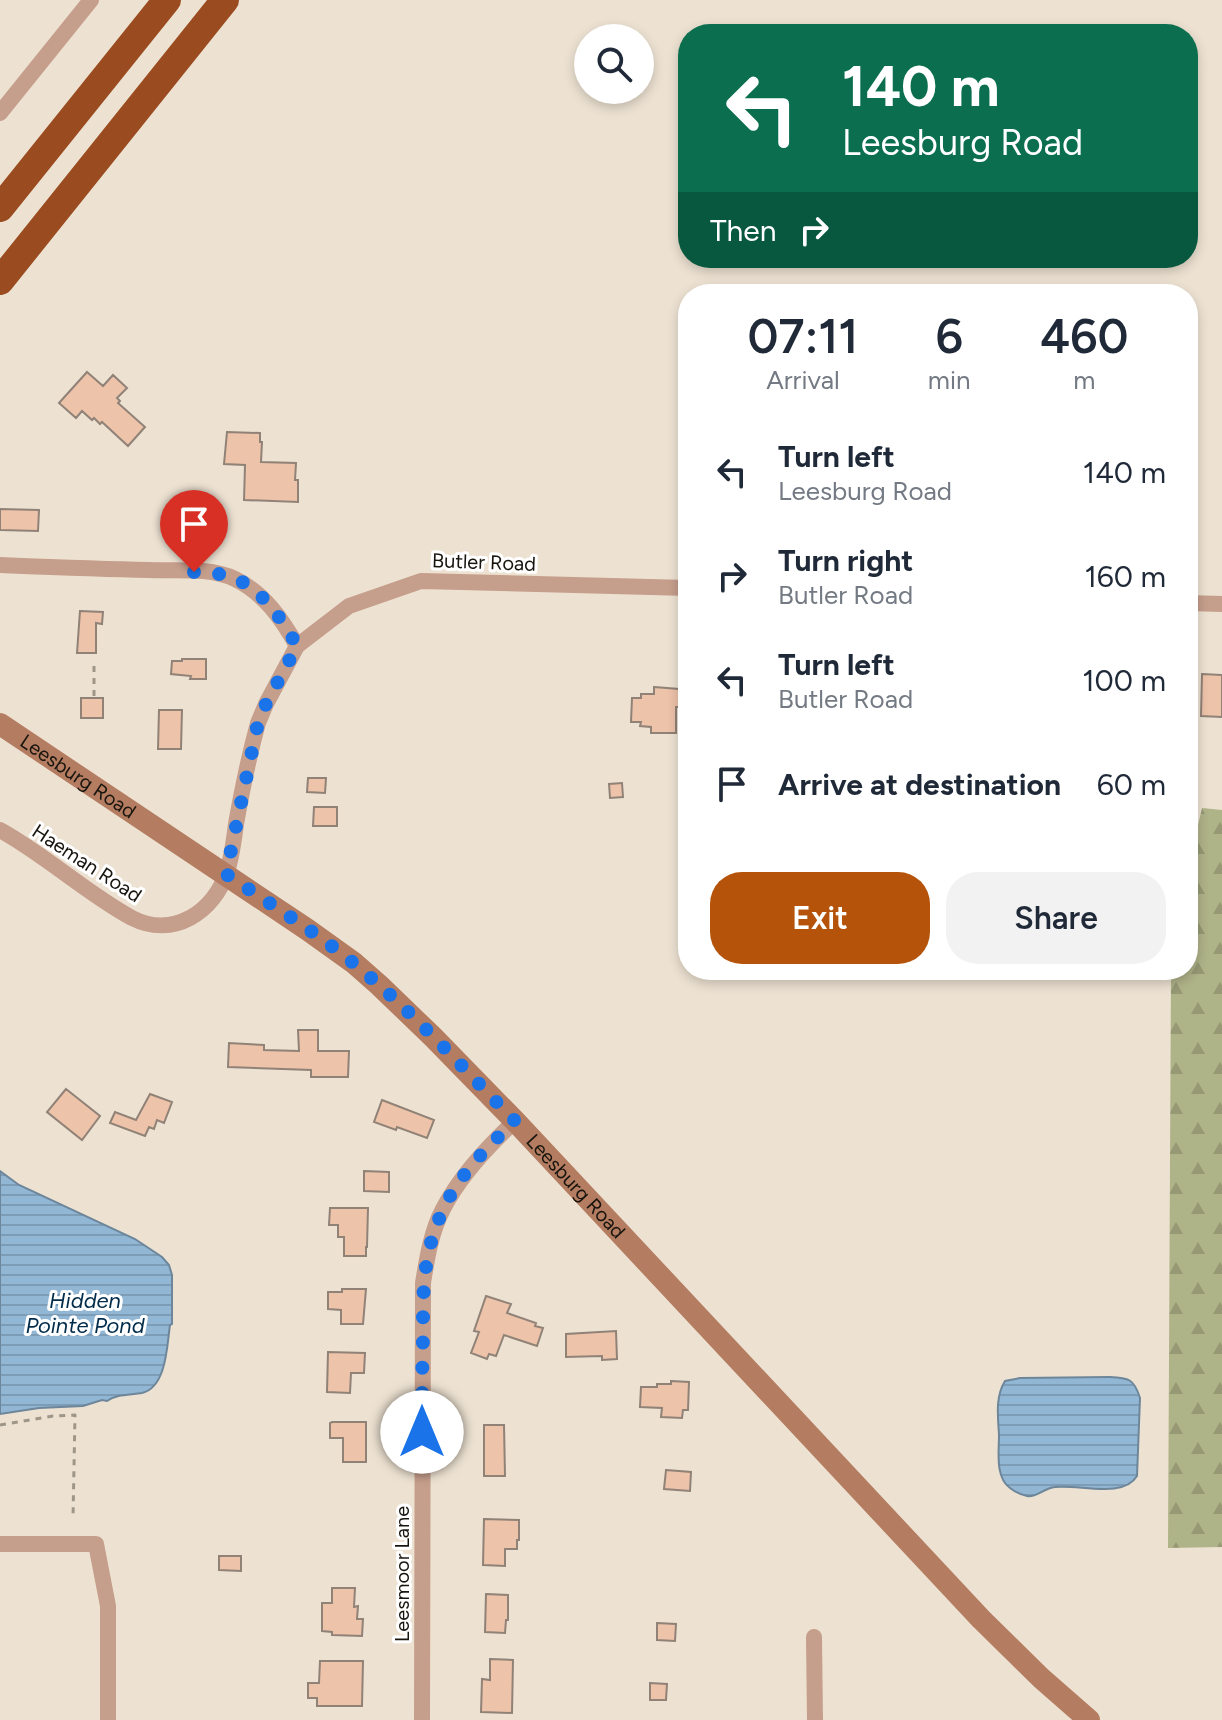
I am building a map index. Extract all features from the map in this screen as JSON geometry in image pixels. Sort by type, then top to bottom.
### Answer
[{"type":"highway","points":[[0,208],[167,0]]},
{"type":"highway","points":[[0,281],[225,0]]},
{"type":"main road","name":"Leesburg Road","points":[[0,724],[320,938],[379,985],[515,1121],[981,1619],[1089,1720]]},
{"type":"street","points":[[0,113],[91,0]]},
{"type":"street","points":[[0,565],[194,572],[230,577],[266,602],[281,618],[297,646]]},
{"type":"street","name":"Butler Road","points":[[226,874],[258,723],[266,704],[297,646],[349,606],[421,581],[678,588]]},
{"type":"street","points":[[1198,603],[1222,604]]},
{"type":"street","name":"Haeman Road","points":[[0,830],[45,857],[134,919],[148,923],[177,924],[193,918],[210,904],[226,874]]},
{"type":"street","name":"Leesmoor Lane","points":[[422,1720],[423,1283],[430,1245],[442,1210],[489,1145],[515,1121]]},
{"type":"street","points":[[0,1544],[96,1544],[108,1606],[108,1720]]},
{"type":"street","points":[[814,1637],[815,1720]]},
{"type":"path","points":[[94,666],[94,698]]},
{"type":"path","points":[[0,1425],[75,1415],[73,1518]]},
{"type":"green space","points":[[1202,808],[1222,810],[1222,1547],[1168,1548],[1171,980],[1198,980],[1198,825]]},
{"type":"water","name":"Hidden Pointe Pond","points":[[0,1171],[19,1185],[135,1239],[169,1265],[172,1275],[172,1324],[161,1374],[150,1389],[83,1406],[0,1414]]},
{"type":"water","points":[[1109,1377],[1129,1380],[1140,1398],[1137,1476],[1122,1487],[1111,1489],[1055,1487],[1030,1496],[1010,1488],[1002,1477],[999,1456],[998,1400],[1005,1381],[1020,1378]]},
{"type":"building","points":[[87,372],[103,386],[113,375],[127,388],[117,398],[118,403],[145,427],[128,446],[102,422],[92,420],[82,411],[76,418],[59,403]]},
{"type":"building","points":[[227,432],[260,433],[261,462],[296,463],[298,502],[244,500],[245,465],[224,464]]},
{"type":"building","points":[[0,509],[39,510],[38,531],[0,530]]},
{"type":"building","points":[[80,611],[103,612],[102,624],[96,623],[96,653],[77,653]]},
{"type":"building","points":[[206,659],[206,679],[171,674],[172,661]]},
{"type":"building","points":[[1202,674],[1222,675],[1222,717],[1201,716]]},
{"type":"building","points":[[654,687],[678,689],[676,733],[651,733],[651,727],[640,726],[641,722],[631,722],[632,698],[654,694]]},
{"type":"building","points":[[81,698],[103,698],[103,718],[81,718]]},
{"type":"building","points":[[159,710],[182,710],[181,749],[158,749]]},
{"type":"building","points":[[308,778],[326,778],[325,793],[307,792]]},
{"type":"building","points":[[622,783],[623,797],[610,798],[609,784]]},
{"type":"building","points":[[314,807],[337,807],[337,826],[313,826]]},
{"type":"building","points":[[298,1030],[318,1030],[318,1051],[349,1051],[348,1077],[311,1077],[311,1070],[228,1067],[229,1043],[264,1045],[264,1050],[299,1051]]},
{"type":"building","points":[[66,1089],[100,1116],[82,1140],[47,1112]]},
{"type":"building","points":[[150,1094],[172,1102],[164,1123],[157,1120],[154,1129],[149,1127],[145,1136],[110,1123],[115,1112],[136,1120]]},
{"type":"building","points":[[382,1100],[434,1120],[427,1138],[374,1122]]},
{"type":"building","points":[[364,1171],[389,1172],[389,1192],[364,1191]]},
{"type":"building","points":[[330,1208],[368,1208],[366,1256],[344,1256],[344,1237],[338,1237],[338,1225],[329,1225]]},
{"type":"building","points":[[342,1289],[366,1289],[363,1324],[341,1324],[341,1310],[328,1309],[328,1292],[342,1292]]},
{"type":"building","points":[[486,1296],[511,1304],[507,1313],[543,1328],[537,1346],[504,1335],[496,1356],[489,1354],[487,1359],[471,1353],[479,1332],[474,1331]]},
{"type":"building","points":[[616,1331],[617,1359],[602,1360],[602,1356],[566,1357],[566,1334]]},
{"type":"building","points":[[328,1352],[365,1353],[364,1373],[351,1373],[350,1393],[327,1392]]},
{"type":"building","points":[[671,1381],[689,1382],[688,1410],[683,1410],[682,1418],[661,1417],[662,1408],[640,1407],[641,1387],[657,1387],[657,1384],[671,1384]]},
{"type":"building","points":[[332,1422],[366,1422],[366,1462],[343,1462],[343,1438],[330,1438]]},
{"type":"building","points":[[484,1425],[504,1425],[505,1476],[484,1476]]},
{"type":"building","points":[[666,1470],[691,1472],[690,1491],[664,1489]]},
{"type":"building","points":[[484,1519],[519,1520],[517,1549],[505,1549],[505,1566],[483,1565]]},
{"type":"building","points":[[219,1556],[241,1556],[241,1571],[219,1570]]},
{"type":"building","points":[[332,1588],[355,1588],[354,1607],[358,1606],[357,1619],[363,1619],[362,1636],[332,1635],[332,1632],[322,1631],[322,1603],[332,1603]]},
{"type":"building","points":[[486,1594],[508,1595],[505,1633],[485,1632]]},
{"type":"building","points":[[657,1623],[676,1624],[675,1641],[657,1640]]},
{"type":"building","points":[[490,1659],[513,1660],[512,1713],[481,1712],[482,1679],[490,1680]]},
{"type":"building","points":[[320,1661],[363,1661],[362,1706],[317,1706],[317,1698],[308,1698],[308,1683],[319,1683]]},
{"type":"building","points":[[650,1683],[667,1684],[666,1700],[650,1700]]},
{"type":"route","points":[[194,572],[212,573],[244,583],[281,618],[297,646],[258,723],[226,874],[354,963],[405,1008],[515,1121],[489,1145],[461,1181],[442,1210],[430,1245],[423,1283],[422,1432]]}]
